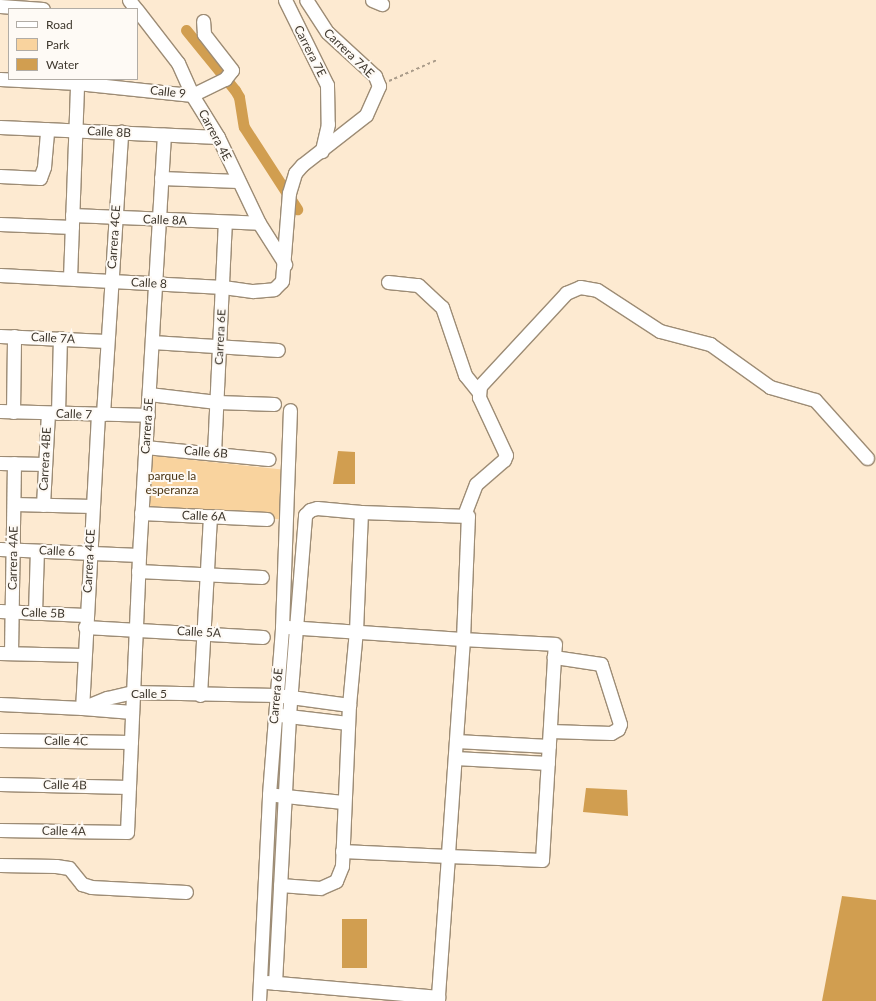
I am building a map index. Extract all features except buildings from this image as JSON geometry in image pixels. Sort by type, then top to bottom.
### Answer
[{"type":"street","name":"Carrera 7E","points":[[285,0],[327,85],[328,124],[322,151]]},
{"type":"street","name":"Carrera 7AE","points":[[306,0],[327,32],[375,76],[379,86]]},
{"type":"street","points":[[0,6],[29,8]]},
{"type":"street","name":"Carrera 4E","points":[[138,13],[178,64],[192,94],[218,137],[259,223],[285,264]]},
{"type":"street","points":[[192,94],[228,74],[204,34],[203,21]]},
{"type":"street","name":"Calle 9","points":[[19,80],[77,83],[192,94]]},
{"type":"street","points":[[70,278],[77,83]]},
{"type":"street","points":[[285,264],[289,198],[295,173],[302,165],[366,116],[379,86]]},
{"type":"street","name":"Calle 8B","points":[[0,127],[218,137]]},
{"type":"street","points":[[0,176],[40,178],[44,167],[47,129]]},
{"type":"street","name":"Carrera 4CE","points":[[82,708],[83,656],[92,506],[101,414],[121,132]]},
{"type":"street","name":"Carrera 5E","points":[[127,832],[141,513],[164,135]]},
{"type":"street","points":[[161,178],[238,181]]},
{"type":"street","name":"Calle 8A","points":[[0,224],[72,221],[115,217],[158,220],[259,223]]},
{"type":"street","name":"Carrera 6E","points":[[214,453],[225,222]]},
{"type":"street","name":"Calle 8","points":[[0,275],[223,287],[252,292],[274,289],[282,281],[285,264]]},
{"type":"street","points":[[388,282],[418,285],[442,307],[465,375],[478,391],[506,455],[504,460],[476,484],[464,515]]},
{"type":"street","points":[[478,391],[480,386],[566,293],[580,287],[597,290],[660,331],[710,344],[765,384],[814,400],[868,458]]},
{"type":"street","name":"Calle 7A","points":[[0,336],[106,341]]},
{"type":"street","points":[[6,412],[14,336]]},
{"type":"street","name":"Carrera 4BE","points":[[43,505],[45,464],[53,413],[60,338]]},
{"type":"street","points":[[152,342],[278,350]]},
{"type":"street","points":[[149,394],[217,402],[274,404]]},
{"type":"street","name":"Carrera 6E","points":[[258,1001],[268,794],[284,592],[290,410]]},
{"type":"street","name":"Calle 7","points":[[6,412],[148,415]]},
{"type":"street","name":"Calle 6B","points":[[145,447],[268,459]]},
{"type":"street","points":[[0,463],[45,464]]},
{"type":"street","name":"Carrera 4AE","points":[[5,653],[6,549],[14,504],[14,463]]},
{"type":"street","points":[[14,504],[92,506]]},
{"type":"street","name":"Carrera 6E","points":[[275,983],[289,715],[305,515],[310,510],[317,508],[361,512]]},
{"type":"street","points":[[260,981],[438,999],[463,640],[469,519],[464,515],[361,512],[356,630],[348,705],[343,802],[342,866],[336,881],[320,888],[280,885]]},
{"type":"street","name":"Calle 6A","points":[[141,513],[267,519]]},
{"type":"street","points":[[200,694],[206,632],[210,516]]},
{"type":"street","name":"Calle 6","points":[[6,549],[139,555]]},
{"type":"street","points":[[35,613],[37,550]]},
{"type":"street","points":[[285,557],[301,558]]},
{"type":"street","points":[[138,570],[262,577]]},
{"type":"street","points":[[284,592],[298,593]]},
{"type":"street","name":"Calle 5B","points":[[6,612],[35,613],[136,629]]},
{"type":"street","points":[[282,626],[356,630],[463,640],[555,644],[542,860],[342,851]]},
{"type":"street","name":"Calle 5A","points":[[136,629],[206,632],[263,637]]},
{"type":"street","points":[[5,653],[83,656]]},
{"type":"street","points":[[550,731],[611,733],[618,729],[620,724],[601,664],[554,657]]},
{"type":"street","name":"Calle 5","points":[[0,704],[82,708],[107,698],[132,692],[276,696],[348,705]]},
{"type":"street","points":[[82,708],[132,712]]},
{"type":"street","points":[[274,715],[289,715],[348,723]]},
{"type":"street","name":"Calle 4C","points":[[0,740],[131,742]]},
{"type":"street","points":[[456,741],[549,746]]},
{"type":"street","points":[[455,758],[548,763]]},
{"type":"street","name":"Calle 4B","points":[[0,784],[129,787]]},
{"type":"street","points":[[268,794],[343,802]]},
{"type":"street","name":"Calle 4A","points":[[0,830],[127,832]]},
{"type":"street","points":[[0,865],[56,866],[69,868],[82,884],[91,888],[186,892]]},
{"type":"street","points":[[264,870],[281,871]]},
{"type":"street","points":[[262,926],[278,927]]},
{"type":"path","points":[[379,86],[438,60]]},
{"type":"green space","name":"parque la esperanza","points":[[145,455],[284,470],[279,519],[140,505]]},
{"type":"water","points":[[338,451],[355,452],[355,484],[333,484]]},
{"type":"water","points":[[586,788],[627,790],[628,816],[583,812]]},
{"type":"water","points":[[842,896],[876,900],[876,1001],[822,1001]]},
{"type":"water","points":[[342,919],[367,919],[367,968],[342,968]]},
{"type":"waterway","points":[[186,30],[235,90],[239,97],[244,127],[297,209]]}]
